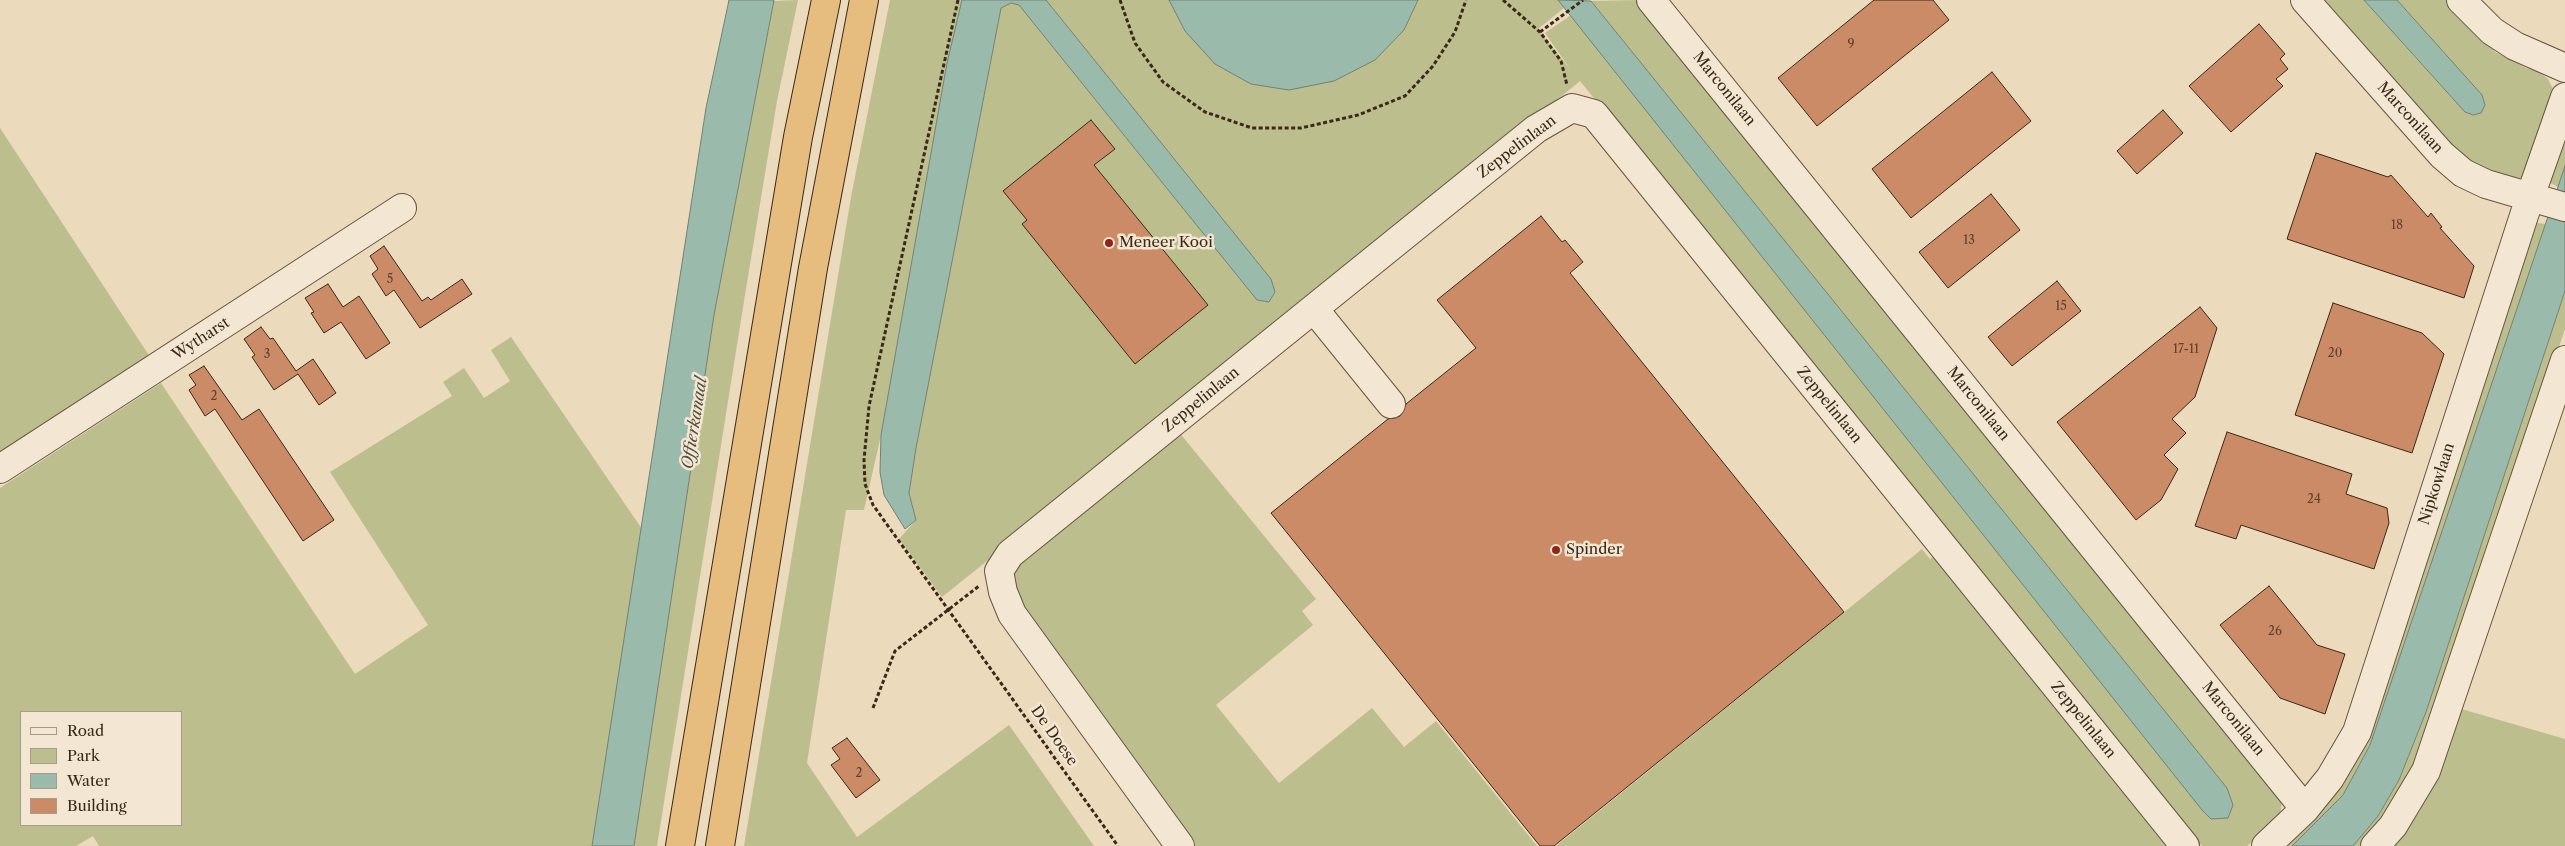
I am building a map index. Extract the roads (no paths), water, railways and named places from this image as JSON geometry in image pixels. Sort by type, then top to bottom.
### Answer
[{"type":"highway","points":[[680,846],[798,137],[826,0]]},
{"type":"highway","points":[[720,846],[813,268],[864,0]]},
{"type":"street","name":"Marconilaan","points":[[1652,0],[2305,809]]},
{"type":"street","name":"Marconilaan","points":[[2305,0],[2442,155],[2463,173],[2486,184],[2545,202]]},
{"type":"street","points":[[2461,0],[2492,32],[2515,46],[2565,68]]},
{"type":"street","name":"Nipkowlaan","points":[[2266,846],[2305,809],[2330,778],[2356,732],[2545,202],[2565,97]]},
{"type":"street","name":"Zeppelinlaan","points":[[1180,846],[1012,614],[1002,592],[999,571],[1010,554],[1536,129],[1572,108],[1594,114],[2185,846]]},
{"type":"street","name":"Wytharst","points":[[0,470],[402,208]]},
{"type":"street","points":[[1314,309],[1391,404]]},
{"type":"street","points":[[2375,846],[2393,826],[2426,771],[2565,360]]},
{"type":"water","name":"Offierkanaal","points":[[729,0],[774,0],[714,315],[634,846],[592,846],[706,108]]},
{"type":"water","points":[[962,0],[1046,0],[1271,279],[1275,292],[1269,302],[1257,300],[1019,5],[1011,3],[1001,8],[916,448],[909,493],[916,520],[905,529],[884,495],[880,472],[881,435],[947,63]]},
{"type":"water","points":[[1169,0],[1418,0],[1404,30],[1375,60],[1334,81],[1289,90],[1251,84],[1215,64],[1185,31]]},
{"type":"water","points":[[1558,0],[1591,1],[2227,788],[2233,805],[2228,818],[2211,819],[2202,810]]},
{"type":"water","points":[[2364,0],[2397,0],[2482,95],[2485,105],[2481,113],[2473,115],[2465,112]]},
{"type":"water","points":[[2565,166],[2565,291],[2426,712],[2399,780],[2378,816],[2353,846],[2292,846],[2343,795],[2370,745]]},
{"type":"place","name":"Meneer Kooi","points":[[1109,243]]},
{"type":"place","name":"Spinder","points":[[1556,550]]}]
